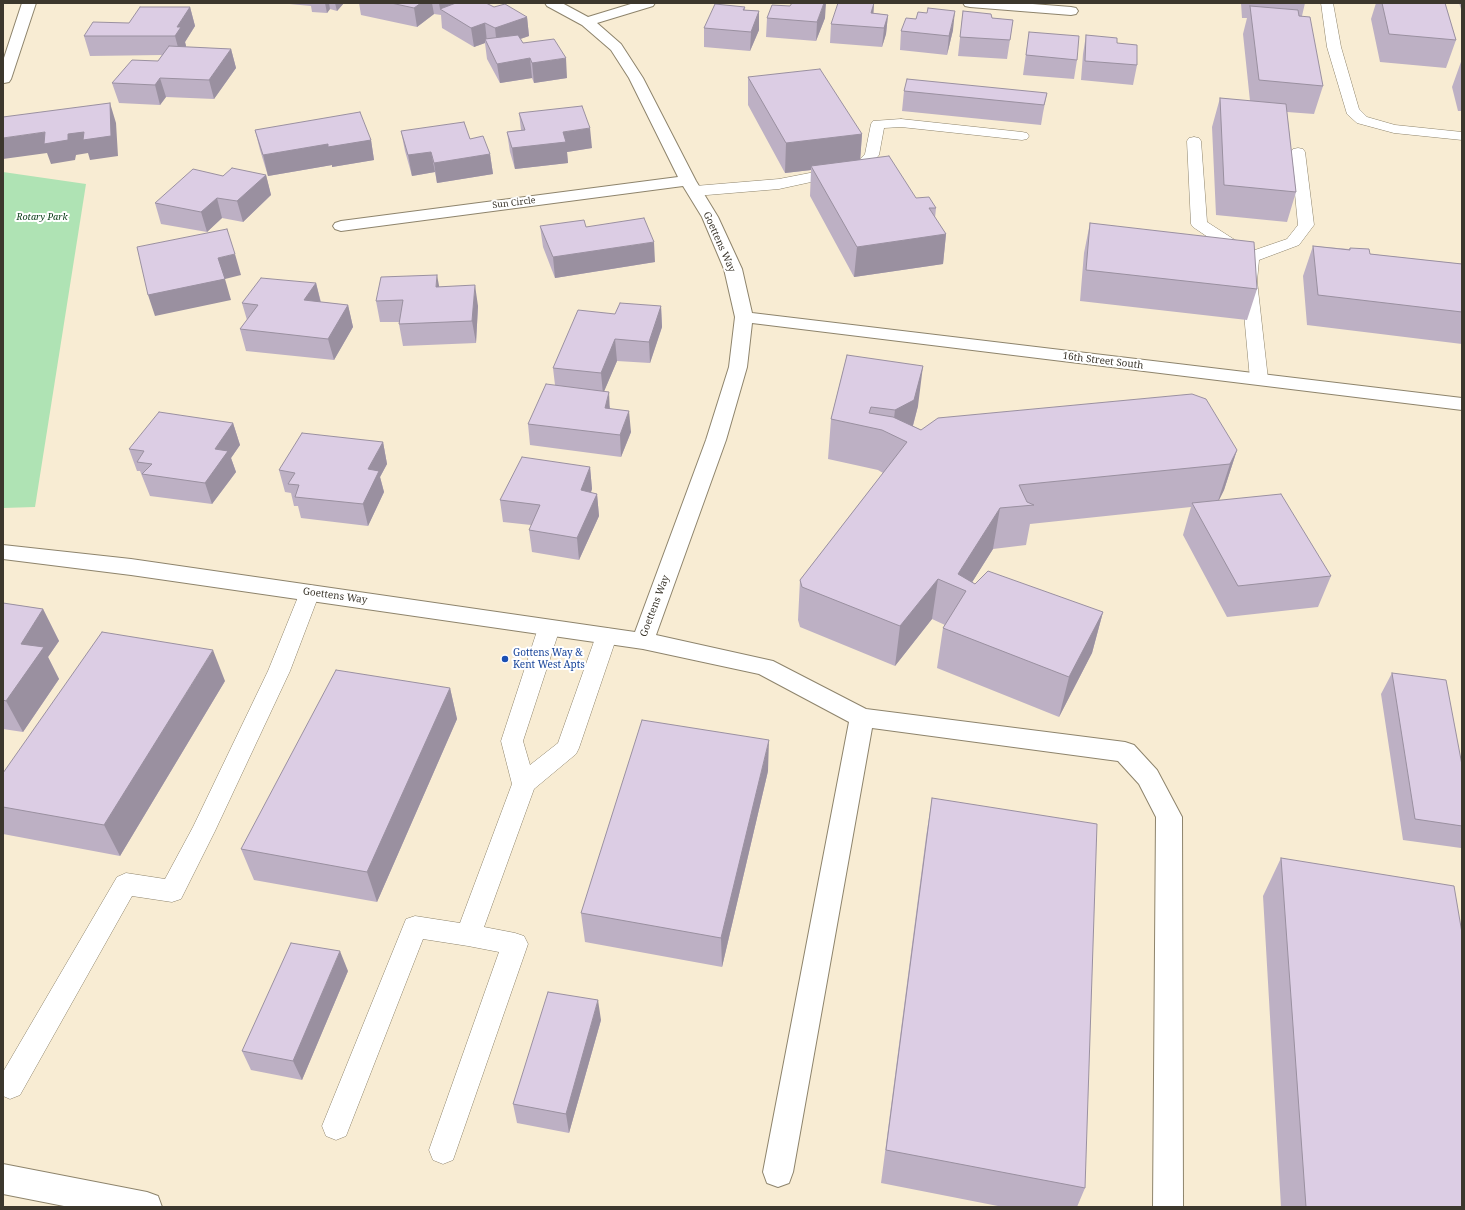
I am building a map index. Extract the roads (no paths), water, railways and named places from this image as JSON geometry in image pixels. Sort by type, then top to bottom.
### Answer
[{"type":"street","points":[[4,80],[29,3]]},
{"type":"street","name":"Goettens Way","points":[[3,552],[131,567],[643,641],[716,440],[738,366],[744,318],[733,269],[710,217],[691,186],[636,78],[616,47],[587,22],[552,3]]},
{"type":"street","points":[[587,22],[648,3]]},
{"type":"street","points":[[970,3],[1071,11]]},
{"type":"street","name":"Sun Circle","points":[[341,226],[691,186]]},
{"type":"street","name":"16th Street South","points":[[744,318],[1462,404]]},
{"type":"street","points":[[643,641],[765,667],[862,718],[1125,752],[1148,777],[1169,818],[1168,1207]]},
{"type":"street","points":[[778,1172],[862,718]]},
{"type":"street","points":[[3,1179],[147,1207]]},
{"type":"lane","points":[[1327,3],[1334,47],[1352,111],[1362,120],[1394,129],[1462,136]]},
{"type":"lane","points":[[691,186],[779,184],[861,166],[872,155],[878,124],[901,124],[1022,136]]},
{"type":"lane","points":[[1194,141],[1199,224],[1233,248],[1251,257],[1293,242],[1306,225],[1298,152]]},
{"type":"lane","points":[[1251,257],[1249,281],[1259,380]]},
{"type":"lane","points":[[10,1086],[126,884],[172,891],[203,831],[279,671],[310,592]]},
{"type":"lane","points":[[524,784],[512,741],[549,628]]},
{"type":"lane","points":[[468,935],[524,784],[568,748],[606,636]]},
{"type":"lane","points":[[336,1126],[415,927],[514,944],[443,1150]]},
{"type":"place","name":"Gottens Way & Kent West Apts","points":[[505,659]]},
{"type":"park label","name":"Rotary Park","points":[[42,217]]}]
